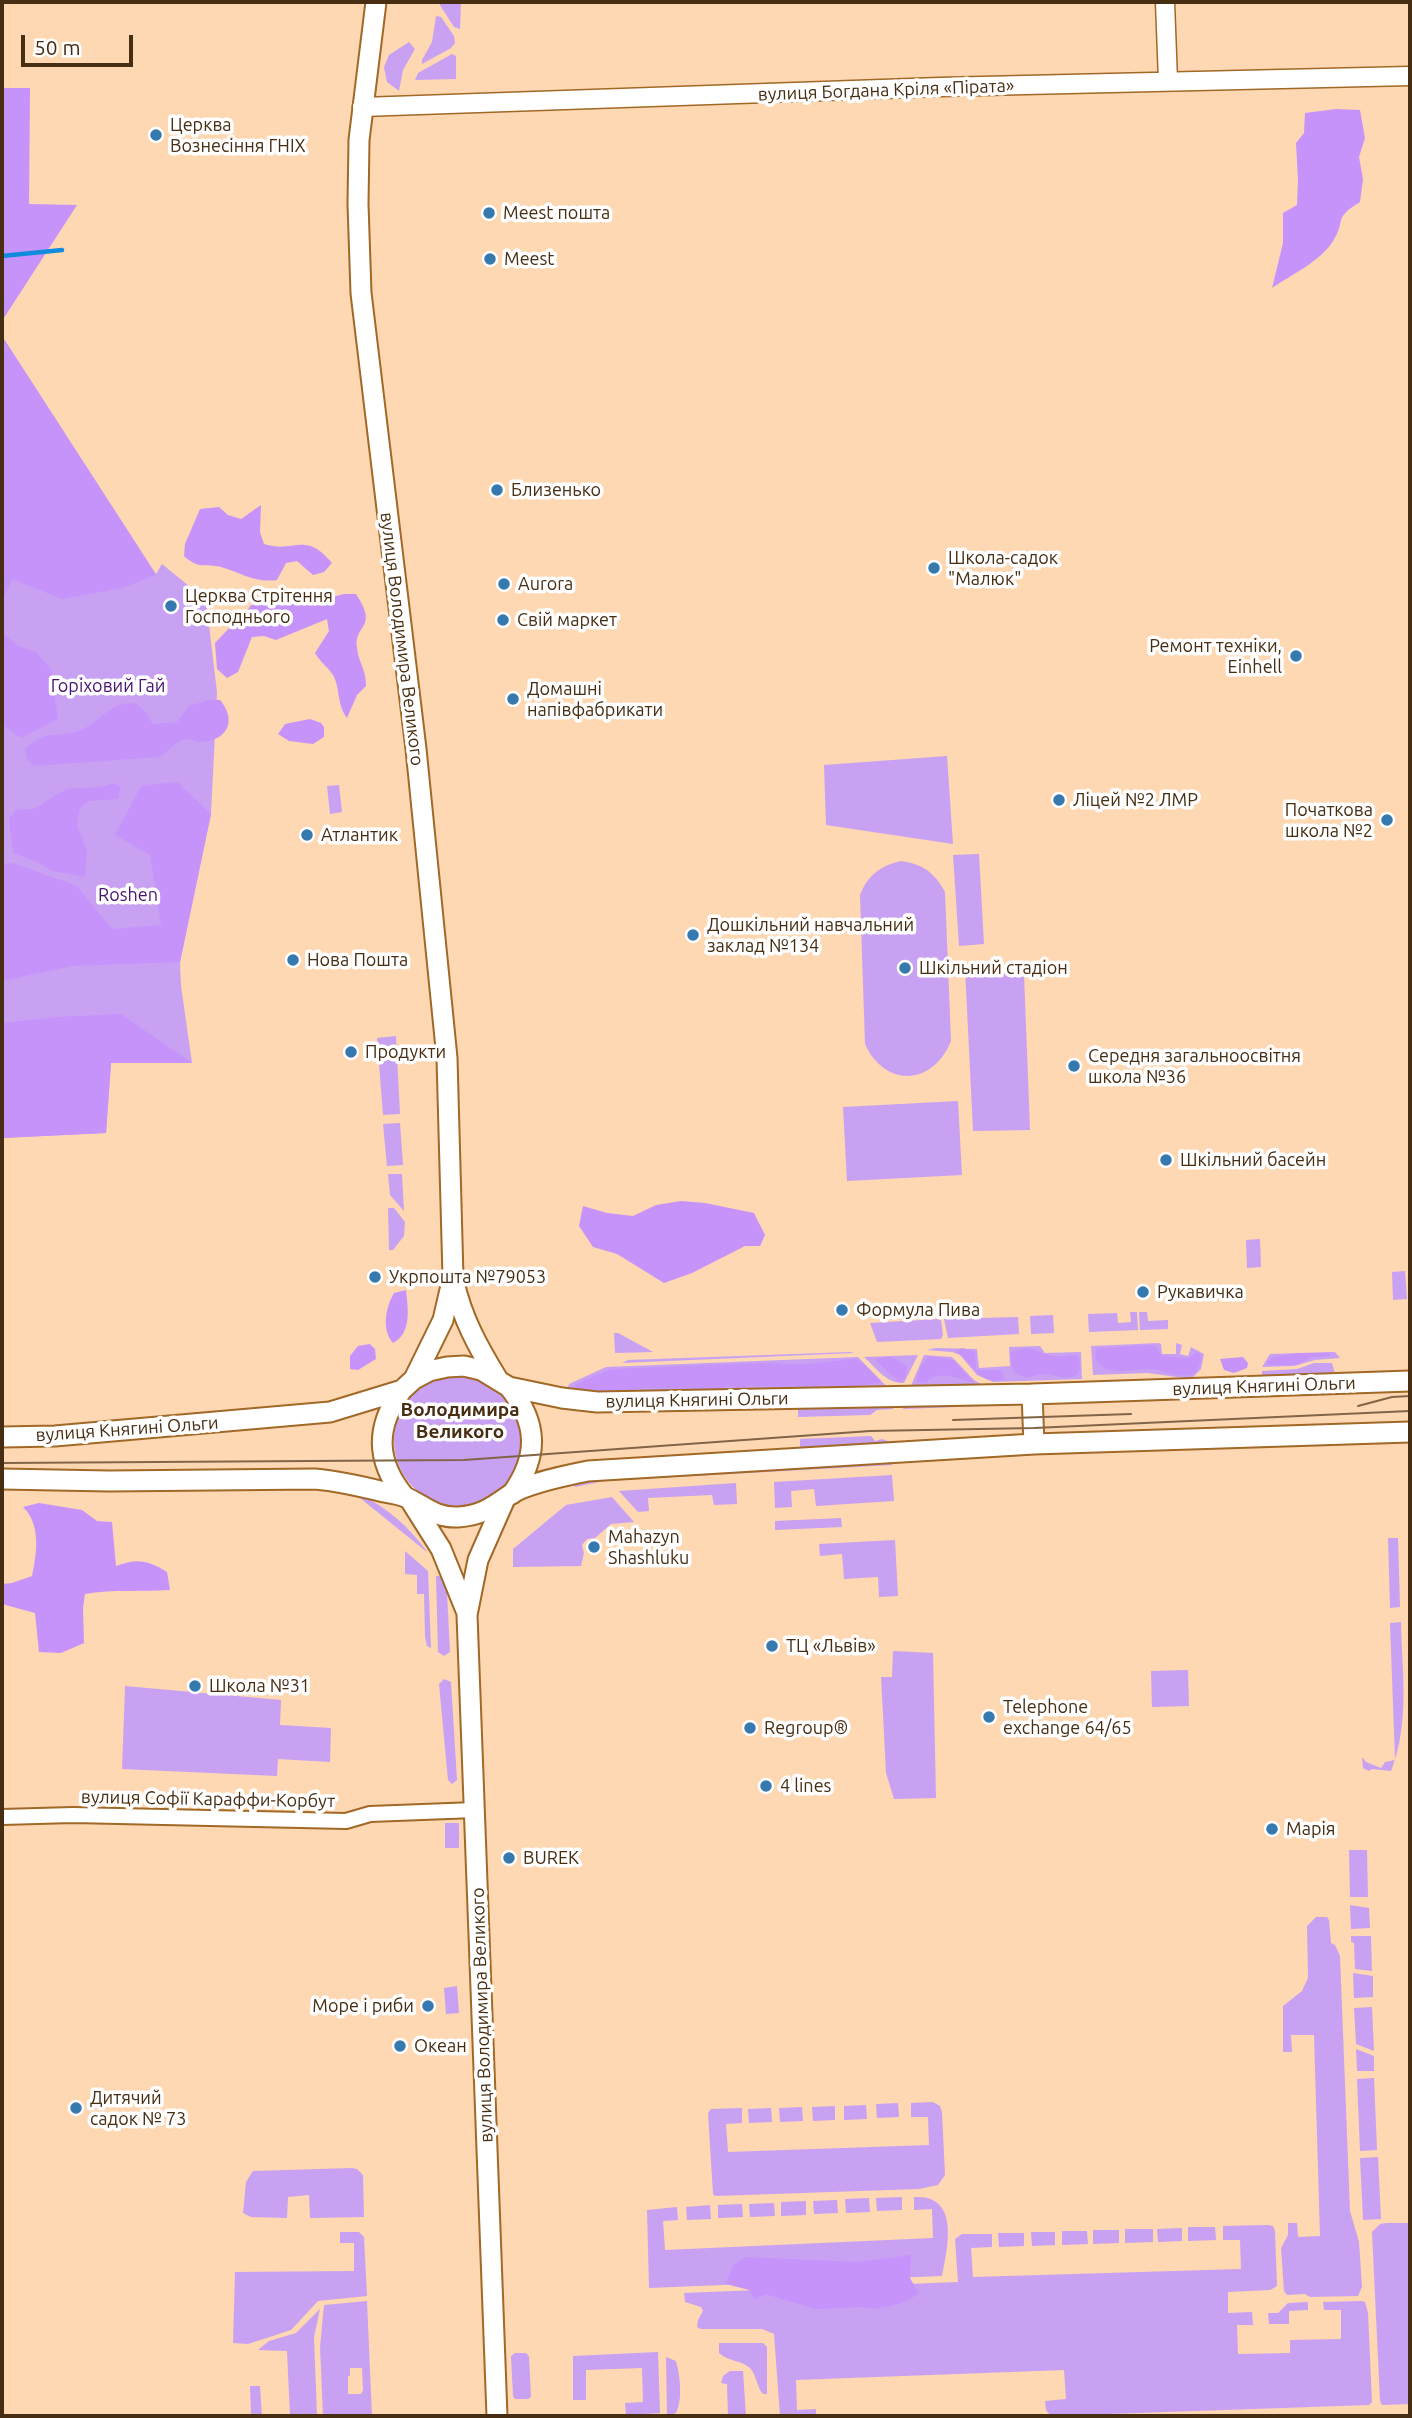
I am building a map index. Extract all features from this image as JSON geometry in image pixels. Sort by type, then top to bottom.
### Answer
[{"type":"main road","name":"вулиця Володимира Великого","points":[[376,2],[362,107],[358,204],[361,293],[416,749],[447,1058],[453,1277],[466,1323],[476,1344],[503,1382],[522,1402],[529,1420],[532,1440],[527,1469],[508,1497],[478,1560],[467,1615],[497,2416]]},
{"type":"main road","name":"вулиця Володимира Великого","points":[[453,1277],[443,1320],[408,1384],[390,1405],[382,1443],[388,1472],[441,1549],[467,1615]]},
{"type":"main road","name":"вулиця Княгині Ольги","points":[[2,1437],[55,1436],[309,1415],[346,1409],[408,1384],[429,1371],[464,1366],[481,1370],[503,1382],[562,1398],[597,1402],[1032,1394],[1410,1381]]},
{"type":"main road","points":[[1032,1394],[1034,1444]]},
{"type":"main road","points":[[2,1479],[315,1479],[347,1482],[408,1499],[441,1516],[458,1517],[490,1510],[508,1497],[566,1475],[588,1471],[1034,1444],[1410,1432]]},
{"type":"street","points":[[1165,2],[1168,81]]},
{"type":"street","name":"вулиця Богдана Кріля «Пірата»","points":[[362,107],[1410,75]]},
{"type":"street","name":"вулиця Софії Караффи-Корбут","points":[[2,1817],[73,1815],[346,1821],[370,1814],[475,1810]]},
{"type":"green space","points":[[438,2],[461,2],[460,29],[454,27]]},
{"type":"green space","points":[[436,16],[441,17],[454,36],[455,43],[422,64],[432,42]]},
{"type":"green space","points":[[409,42],[415,49],[403,70],[399,91],[387,82],[384,67],[389,55]]},
{"type":"green space","points":[[452,54],[456,56],[456,79],[415,80],[418,73]]},
{"type":"green space","name":"Горіховий Гай","points":[[2,336],[156,574],[162,564],[206,600],[217,692],[211,814],[180,962],[192,1063],[111,1063],[106,1133],[2,1138]]},
{"type":"green space","points":[[947,756],[953,844],[826,825],[824,765]]},
{"type":"green space","points":[[339,785],[342,812],[330,814],[327,786]]},
{"type":"green space","points":[[979,854],[984,944],[959,946],[953,855]]},
{"type":"green space","name":"Шкільний стадіон","points":[[901,861],[928,870],[945,892],[951,1041],[933,1067],[909,1076],[884,1068],[865,1044],[860,895],[876,872]]},
{"type":"green space","points":[[965,968],[1024,974],[1030,1130],[973,1131]]},
{"type":"green space","points":[[396,1036],[400,1114],[383,1115],[377,1038]]},
{"type":"green space","points":[[958,1101],[962,1175],[847,1181],[843,1107]]},
{"type":"green space","points":[[400,1123],[403,1165],[387,1166],[383,1124]]},
{"type":"green space","points":[[388,1174],[402,1174],[404,1211],[390,1195]]},
{"type":"green space","points":[[388,1208],[394,1208],[405,1222],[404,1236],[393,1250],[389,1250]]},
{"type":"green space","points":[[1260,1239],[1261,1267],[1247,1268],[1246,1240]]},
{"type":"green space","points":[[1405,1271],[1407,1299],[1393,1300],[1392,1272]]},
{"type":"green space","points":[[1130,1312],[1137,1312],[1138,1330],[1089,1332],[1088,1314],[1117,1313],[1118,1323],[1131,1322]]},
{"type":"green space","points":[[1139,1312],[1147,1312],[1148,1321],[1168,1320],[1168,1329],[1140,1330]]},
{"type":"green space","points":[[1053,1315],[1054,1333],[1031,1334],[1030,1316]]},
{"type":"green space","points":[[1018,1317],[1019,1334],[948,1338],[944,1319]]},
{"type":"green space","points":[[939,1319],[943,1335],[941,1339],[877,1342],[870,1323]]},
{"type":"green space","points":[[614,1333],[618,1333],[653,1352],[615,1353]]},
{"type":"green space","points":[[1159,1343],[1162,1354],[1176,1354],[1176,1343],[1182,1345],[1180,1354],[1188,1356],[1191,1347],[1204,1354],[1201,1369],[1191,1379],[1148,1373],[1093,1375],[1091,1346]]},
{"type":"green space","points":[[1040,1346],[1045,1353],[1081,1352],[1082,1379],[993,1382],[977,1375],[960,1355],[927,1350],[977,1349],[979,1368],[1010,1366],[1009,1347]]},
{"type":"green space","points":[[1335,1352],[1340,1358],[1315,1360],[1294,1366],[1262,1367],[1270,1354]]},
{"type":"green space","points":[[854,1353],[622,1363],[628,1360]]},
{"type":"green space","points":[[918,1355],[904,1383],[887,1378],[864,1357]]},
{"type":"green space","points":[[924,1355],[952,1357],[974,1380],[984,1386],[910,1388]]},
{"type":"green space","points":[[858,1357],[888,1388],[605,1392],[569,1390],[568,1387],[569,1384],[606,1367]]},
{"type":"green space","points":[[1314,1363],[1332,1363],[1335,1374],[1262,1376],[1262,1371],[1297,1369]]},
{"type":"green space","points":[[459,1376],[484,1381],[505,1395],[519,1416],[524,1441],[519,1466],[505,1487],[484,1501],[459,1506],[434,1501],[413,1487],[399,1466],[394,1441],[399,1416],[413,1395],[434,1381]]},
{"type":"green space","points":[[1010,1405],[903,1409],[904,1406]]},
{"type":"green space","points":[[893,1406],[893,1409],[877,1410],[870,1415],[798,1417],[798,1408]]},
{"type":"green space","points":[[871,1436],[875,1441],[882,1439],[893,1443],[800,1449],[800,1439]]},
{"type":"green space","points":[[892,1462],[892,1465],[604,1481],[575,1487],[574,1485],[602,1479]]},
{"type":"green space","points":[[892,1475],[894,1501],[816,1506],[814,1489],[791,1491],[792,1507],[775,1508],[774,1482]]},
{"type":"green space","points":[[736,1483],[737,1504],[714,1505],[712,1495],[648,1498],[649,1511],[638,1512],[619,1491]]},
{"type":"green space","points":[[361,1495],[398,1520],[428,1553],[360,1498]]},
{"type":"green space","points":[[612,1497],[634,1522],[611,1524],[595,1538],[587,1539],[582,1545],[584,1553],[581,1566],[513,1567],[513,1549],[566,1505]]},
{"type":"green space","points":[[841,1518],[842,1527],[775,1530],[775,1521]]},
{"type":"green space","points":[[1388,1538],[1398,1538],[1400,1607],[1390,1608]]},
{"type":"green space","points":[[895,1540],[898,1596],[879,1597],[878,1577],[844,1579],[842,1554],[820,1556],[819,1544]]},
{"type":"green space","points":[[405,1551],[428,1571],[431,1648],[427,1646],[425,1637],[424,1594],[417,1594],[417,1575],[405,1574]]},
{"type":"green space","points":[[436,1576],[442,1576],[447,1593],[450,1652],[444,1656],[438,1652]]},
{"type":"green space","points":[[1401,1622],[1403,1716],[1395,1759],[1390,1623]]},
{"type":"green space","points":[[893,1651],[933,1653],[936,1798],[894,1799],[886,1773],[881,1677],[892,1677]]},
{"type":"green space","points":[[1188,1670],[1189,1706],[1152,1707],[1151,1671]]},
{"type":"green space","points":[[444,1679],[451,1682],[457,1780],[452,1784],[448,1780],[439,1684]]},
{"type":"green space","points":[[125,1686],[281,1700],[280,1725],[331,1728],[330,1762],[278,1759],[277,1776],[122,1769]]},
{"type":"green space","points":[[1362,1757],[1366,1762],[1381,1768],[1385,1762],[1395,1760],[1391,1771],[1369,1771],[1363,1768]]},
{"type":"green space","points":[[445,1823],[459,1823],[459,1848],[445,1848]]},
{"type":"green space","points":[[1349,1850],[1367,1850],[1368,1897],[1350,1897]]},
{"type":"green space","points":[[1350,1905],[1369,1908],[1370,1928],[1351,1929]]},
{"type":"green space","points":[[1316,1917],[1327,1917],[1329,1920],[1331,1943],[1335,1945],[1340,1956],[1350,2211],[1359,2242],[1362,2287],[1358,2296],[1310,2297],[1305,2294],[1287,2295],[1284,2291],[1281,2248],[1288,2235],[1288,2223],[1297,2223],[1298,2237],[1320,2236],[1314,2035],[1291,2035],[1292,2052],[1283,2052],[1283,2006],[1302,1991],[1308,1978],[1307,1926]]},
{"type":"green space","points":[[1351,1936],[1371,1936],[1372,1971],[1355,1969],[1354,1943],[1351,1942]]},
{"type":"green space","points":[[1353,1973],[1373,1976],[1373,1997],[1354,1998]]},
{"type":"green space","points":[[457,1986],[459,2013],[446,2014],[444,1988]]},
{"type":"green space","points":[[1372,2007],[1374,2051],[1356,2044],[1354,2008]]},
{"type":"green space","points":[[1356,2049],[1374,2056],[1374,2071],[1357,2071]]},
{"type":"green space","points":[[1374,2078],[1377,2150],[1360,2151],[1357,2079]]},
{"type":"green space","points":[[933,2102],[940,2106],[942,2112],[945,2175],[938,2185],[919,2189],[713,2194],[708,2113],[711,2109],[742,2108],[742,2123],[726,2124],[728,2152],[929,2145],[928,2117],[911,2117],[911,2103]]},
{"type":"green space","points":[[898,2103],[899,2117],[877,2118],[876,2104]]},
{"type":"green space","points":[[866,2105],[867,2119],[844,2120],[844,2106]]},
{"type":"green space","points":[[835,2106],[835,2120],[813,2121],[812,2107]]},
{"type":"green space","points":[[802,2107],[803,2121],[780,2122],[779,2108]]},
{"type":"green space","points":[[771,2108],[772,2122],[749,2123],[748,2109]]},
{"type":"green space","points":[[1378,2157],[1381,2219],[1363,2220],[1360,2158]]},
{"type":"green space","points":[[352,2168],[363,2175],[364,2217],[310,2218],[309,2195],[288,2197],[287,2218],[251,2217],[243,2213],[246,2182],[253,2171]]},
{"type":"green space","points":[[902,2197],[902,2210],[877,2211],[876,2198]]},
{"type":"green space","points":[[914,2197],[929,2198],[939,2204],[945,2213],[948,2237],[942,2276],[649,2288],[647,2210],[677,2207],[678,2220],[663,2221],[665,2250],[933,2238],[932,2209],[914,2210]]},
{"type":"green space","points":[[869,2198],[870,2212],[846,2213],[845,2199]]},
{"type":"green space","points":[[837,2200],[838,2213],[814,2214],[813,2201]]},
{"type":"green space","points":[[806,2201],[806,2215],[781,2216],[781,2202]]},
{"type":"green space","points":[[774,2203],[775,2216],[750,2217],[749,2204]]},
{"type":"green space","points":[[742,2204],[743,2217],[718,2218],[718,2205]]},
{"type":"green space","points":[[710,2205],[711,2219],[687,2220],[686,2207]]},
{"type":"green space","points":[[1410,2223],[1410,2404],[1382,2405],[1380,2401],[1372,2232],[1380,2224]]},
{"type":"green space","points":[[1223,2226],[1273,2226],[1275,2231],[1277,2286],[1270,2290],[1228,2292],[1228,2313],[1252,2312],[1253,2325],[1237,2325],[1238,2354],[1290,2353],[1290,2340],[1341,2339],[1341,2310],[1324,2310],[1323,2302],[1365,2302],[1368,2313],[1372,2402],[1369,2405],[1051,2416],[1046,2410],[1045,2401],[1066,2399],[1064,2370],[796,2380],[797,2410],[816,2409],[816,2416],[780,2416],[774,2334],[762,2329],[701,2329],[697,2327],[703,2311],[701,2307],[685,2302],[684,2293],[958,2282],[955,2239],[962,2234],[992,2234],[992,2247],[971,2248],[973,2277],[1241,2269],[1240,2240],[1223,2240]]},
{"type":"green space","points":[[1188,2227],[1215,2227],[1216,2240],[1188,2241]]},
{"type":"green space","points":[[1182,2228],[1182,2241],[1158,2242],[1157,2229]]},
{"type":"green space","points":[[1125,2229],[1153,2229],[1153,2242],[1125,2243]]},
{"type":"green space","points":[[1093,2230],[1119,2230],[1119,2243],[1093,2244]]},
{"type":"green space","points":[[1062,2231],[1087,2231],[1088,2244],[1062,2245]]},
{"type":"green space","points":[[340,2232],[359,2232],[364,2237],[367,2296],[318,2301],[291,2330],[248,2344],[233,2343],[235,2272],[354,2271],[354,2243],[340,2243]]},
{"type":"green space","points":[[1031,2232],[1055,2232],[1055,2245],[1032,2246]]},
{"type":"green space","points":[[998,2233],[1024,2233],[1024,2246],[999,2247]]},
{"type":"green space","points":[[367,2301],[372,2416],[323,2416],[320,2347],[324,2305]],"holes":[[[350,2368],[362,2368],[361,2394],[348,2394]]]},
{"type":"green space","points":[[1308,2302],[1308,2310],[1289,2311],[1289,2324],[1269,2324],[1268,2313],[1278,2313],[1288,2303]]},
{"type":"green space","points":[[320,2309],[314,2337],[317,2416],[290,2416],[287,2351],[258,2350],[269,2341],[296,2333]]},
{"type":"green space","points":[[719,2343],[763,2343],[767,2347],[767,2394],[761,2391],[750,2368],[719,2353]]},
{"type":"green space","points":[[658,2352],[660,2413],[626,2415],[625,2403],[643,2402],[642,2368],[586,2370],[586,2400],[573,2400],[573,2356]]},
{"type":"green space","points":[[515,2353],[526,2353],[529,2356],[531,2397],[528,2399],[515,2399],[513,2396],[511,2356]]},
{"type":"green space","points":[[666,2357],[676,2361],[680,2387],[680,2401],[676,2413],[667,2416]]},
{"type":"green space","points":[[730,2371],[743,2371],[746,2416],[728,2416],[727,2384],[721,2383],[723,2376]]},
{"type":"green space","points":[[250,2386],[260,2386],[262,2416],[251,2416]]},
{"type":"shaded area","points":[[2,88],[30,88],[29,204],[77,205],[2,321]]},
{"type":"shaded area","points":[[1336,109],[1360,110],[1365,138],[1359,157],[1363,179],[1360,202],[1343,216],[1337,234],[1321,255],[1272,288],[1283,243],[1283,213],[1297,205],[1296,143],[1304,133],[1305,113]]},
{"type":"shaded area","points":[[2,336],[156,575],[122,588],[62,599],[12,579],[2,602]]},
{"type":"shaded area","points":[[261,505],[260,532],[264,544],[284,547],[306,545],[314,548],[332,563],[324,572],[313,575],[297,561],[286,563],[277,580],[262,580],[221,567],[198,565],[184,556],[185,544],[200,509],[219,507],[228,515],[241,519]]},
{"type":"shaded area","points":[[356,594],[363,605],[366,620],[357,640],[357,647],[366,686],[357,695],[347,718],[341,707],[333,675],[315,653],[329,631],[327,619],[276,640],[264,636],[252,637],[238,672],[227,678],[217,669],[215,643],[233,624],[244,617],[250,606],[261,600],[304,597],[320,600]]},
{"type":"shaded area","points":[[2,632],[18,646],[36,652],[51,669],[58,719],[21,738],[2,724]]},
{"type":"shaded area","points":[[220,700],[225,707],[229,722],[224,733],[200,742],[183,740],[159,757],[34,766],[27,759],[25,749],[33,742],[46,736],[81,730],[122,704],[137,705],[153,724],[177,722],[189,706]]},
{"type":"shaded area","points":[[310,719],[324,727],[324,737],[313,744],[289,741],[278,734],[285,724]]},
{"type":"shaded area","points":[[177,782],[211,814],[180,962],[72,966],[2,981],[2,864],[13,863],[77,886],[112,929],[161,925],[150,855],[115,835],[141,786]]},
{"type":"shaded area","points":[[113,783],[121,787],[118,799],[89,801],[80,808],[77,825],[87,851],[85,877],[52,871],[13,853],[9,819],[16,810],[36,808],[68,789]]},
{"type":"shaded area","points":[[121,1014],[192,1063],[111,1063],[106,1133],[2,1138],[2,1023]]},
{"type":"shaded area","points":[[681,1201],[754,1213],[765,1235],[760,1246],[745,1246],[692,1273],[664,1283],[617,1254],[593,1247],[579,1226],[583,1206],[607,1213],[633,1216],[656,1205]]},
{"type":"shaded area","points":[[406,1290],[406,1327],[399,1339],[393,1343],[387,1331],[387,1311],[394,1293]]},
{"type":"shaded area","points":[[370,1344],[375,1349],[376,1359],[358,1370],[350,1369],[350,1356],[358,1346]]},
{"type":"shaded area","points":[[1157,1347],[1162,1356],[1188,1358],[1197,1352],[1201,1359],[1198,1371],[1181,1375],[1151,1369],[1120,1371],[1106,1368],[1095,1358],[1097,1348]]},
{"type":"shaded area","points":[[962,1348],[975,1352],[976,1370],[1000,1370],[1004,1379],[996,1381],[982,1377],[956,1351]]},
{"type":"shaded area","points":[[1026,1348],[1051,1356],[1077,1355],[1080,1369],[1078,1374],[1064,1378],[1045,1374],[1028,1377],[1013,1372],[1010,1352]]},
{"type":"shaded area","points":[[1298,1353],[1330,1353],[1330,1356],[1312,1357],[1296,1365],[1266,1363],[1273,1357]]},
{"type":"shaded area","points":[[929,1356],[954,1360],[973,1382],[937,1376],[926,1383],[916,1382],[921,1366]]},
{"type":"shaded area","points":[[892,1357],[907,1366],[905,1379],[899,1382],[874,1359]]},
{"type":"shaded area","points":[[1243,1357],[1248,1363],[1247,1368],[1234,1373],[1224,1370],[1220,1359]]},
{"type":"shaded area","points":[[854,1359],[862,1362],[880,1383],[848,1387],[750,1386],[739,1389],[730,1386],[718,1389],[647,1388],[622,1391],[578,1389],[574,1385],[611,1369],[753,1363],[805,1364]]},
{"type":"shaded area","points":[[39,1503],[82,1510],[97,1521],[112,1522],[116,1566],[136,1561],[154,1565],[167,1572],[170,1590],[85,1594],[84,1643],[61,1653],[39,1652],[35,1613],[2,1604],[2,1584],[32,1576],[36,1549],[35,1530],[23,1507]]},
{"type":"shaded area","points":[[911,2255],[910,2278],[919,2294],[900,2304],[874,2309],[816,2309],[765,2294],[755,2300],[749,2290],[726,2284],[733,2266],[745,2257],[858,2262]]},
{"type":"waterway","points":[[2,256],[62,250]]},
{"type":"tram line","points":[[1358,1406],[1392,1397],[1410,1396]]},
{"type":"tram line","points":[[2,1463],[464,1460],[870,1431],[1034,1428],[1410,1411]]},
{"type":"tram line","points":[[953,1420],[1131,1414]]},
{"type":"place","name":"Церква Вознесіння ГНІХ","points":[[156,135]]},
{"type":"place","name":"Meest пошта","points":[[489,213]]},
{"type":"place","name":"Meest","points":[[490,259]]},
{"type":"place","name":"Близенько","points":[[497,490]]},
{"type":"place","name":"Школа-садок \"Малюк\"","points":[[934,568]]},
{"type":"place","name":"Aurora","points":[[504,584]]},
{"type":"place","name":"Церква Стрітення Господнього","points":[[171,606]]},
{"type":"place","name":"Свій маркет","points":[[503,620]]},
{"type":"place","name":"Ремонт техніки, Einhell","points":[[1296,656]]},
{"type":"place","name":"Домашні напівфабрикати","points":[[513,699]]},
{"type":"place","name":"Ліцей №2 ЛМР","points":[[1059,800]]},
{"type":"place","name":"Початкова школа №2","points":[[1387,820]]},
{"type":"place","name":"Атлантик","points":[[307,835]]},
{"type":"place","name":"Дошкільний навчальний заклад №134","points":[[693,935]]},
{"type":"place","name":"Нова Пошта","points":[[293,960]]},
{"type":"place","name":"Шкільний стадіон","points":[[905,968]]},
{"type":"place","name":"Продукти","points":[[351,1052]]},
{"type":"place","name":"Середня загальноосвітня школа №36","points":[[1074,1066]]},
{"type":"place","name":"Шкільний басейн","points":[[1166,1160]]},
{"type":"place","name":"Укрпошта №79053","points":[[375,1277]]},
{"type":"place","name":"Рукавичка","points":[[1143,1292]]},
{"type":"place","name":"Формула Пива","points":[[842,1310]]},
{"type":"place","name":"Mahazyn Shashluku","points":[[594,1547]]},
{"type":"place","name":"ТЦ «Львів»","points":[[772,1646]]},
{"type":"place","name":"Школа №31","points":[[195,1686]]},
{"type":"place","name":"Telephone exchange 64/65","points":[[989,1717]]},
{"type":"place","name":"Regroup®","points":[[750,1728]]},
{"type":"place","name":"4 lines","points":[[766,1786]]},
{"type":"place","name":"Марія","points":[[1272,1829]]},
{"type":"place","name":"BUREK","points":[[509,1858]]},
{"type":"place","name":"Море і риби","points":[[428,2006]]},
{"type":"place","name":"Океан","points":[[400,2046]]},
{"type":"place","name":"Дитячий садок № 73","points":[[76,2108]]},
{"type":"district","name":"Володимира Великого","points":[[460,1421]]},
{"type":"park label","name":"Roshen","points":[[128,895]]}]
